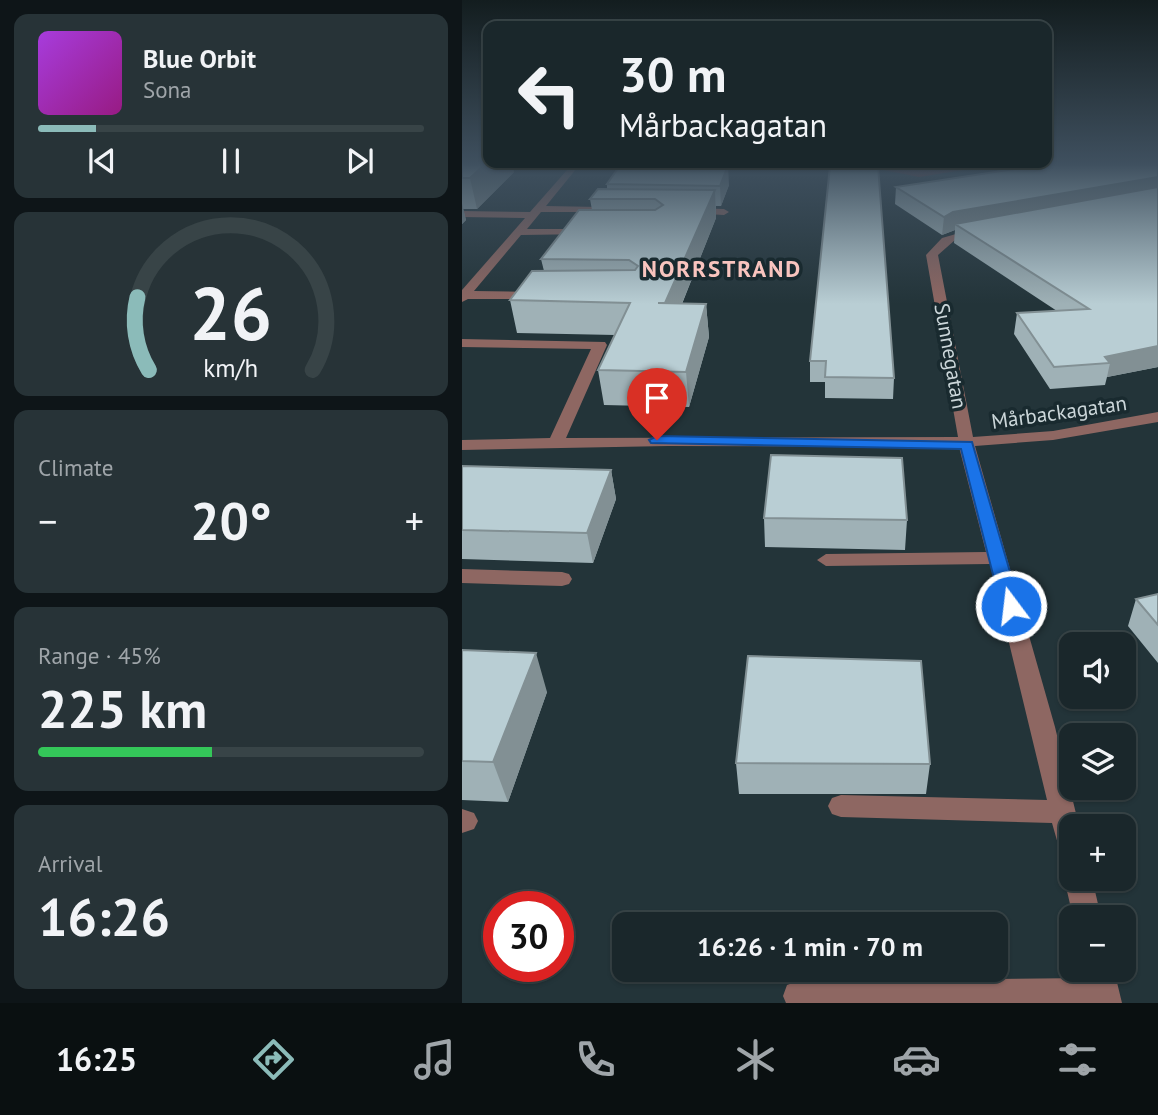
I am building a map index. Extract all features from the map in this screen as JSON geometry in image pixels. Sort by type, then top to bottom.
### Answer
[{"type":"street","points":[[462,214],[618,210]]},
{"type":"street","points":[[684,211],[724,212]]},
{"type":"street","points":[[463,297],[535,212]]},
{"type":"street","name":"Sunnegatan","points":[[988,228],[953,236],[938,244],[932,255],[967,445],[1043,727],[1063,814]]},
{"type":"street","points":[[519,232],[602,232]]},
{"type":"street","points":[[462,277],[480,277]]},
{"type":"street","points":[[463,297],[542,296]]},
{"type":"street","points":[[462,343],[600,345],[555,443]]},
{"type":"street","name":"Mårbackagatan","points":[[462,445],[657,440],[967,445],[1047,438],[1158,417]]},
{"type":"street","points":[[826,560],[998,558]]},
{"type":"street","points":[[462,576],[562,579]]},
{"type":"street","points":[[841,806],[1062,811]]},
{"type":"street","points":[[798,996],[1104,989]]},
{"type":"building","points":[[579,210],[706,210],[665,303],[658,303],[706,304],[686,372],[598,370],[630,303],[510,300],[532,271],[635,270],[638,266],[629,260],[541,259]]},
{"type":"building","points":[[826,210],[881,210],[894,378],[825,377],[826,361],[810,361]]},
{"type":"building","points":[[932,210],[966,210],[953,212],[944,217]]},
{"type":"building","points":[[1033,210],[1158,210],[1158,346],[1105,357],[1110,363],[1054,367],[1017,313],[1089,309],[955,224]]},
{"type":"building","points":[[771,455],[902,458],[907,520],[764,518]]},
{"type":"building","points":[[462,466],[611,470],[587,533],[462,530]]},
{"type":"building","points":[[1158,594],[1158,625],[1136,599]]},
{"type":"building","points":[[462,650],[536,653],[493,762],[462,761]]},
{"type":"building","points":[[748,656],[921,661],[930,764],[736,763]]},
{"type":"district","name":"NORRSTRAND","points":[[722,268]]},
{"type":"route","points":[[657,440],[967,445],[1011,606]]}]
